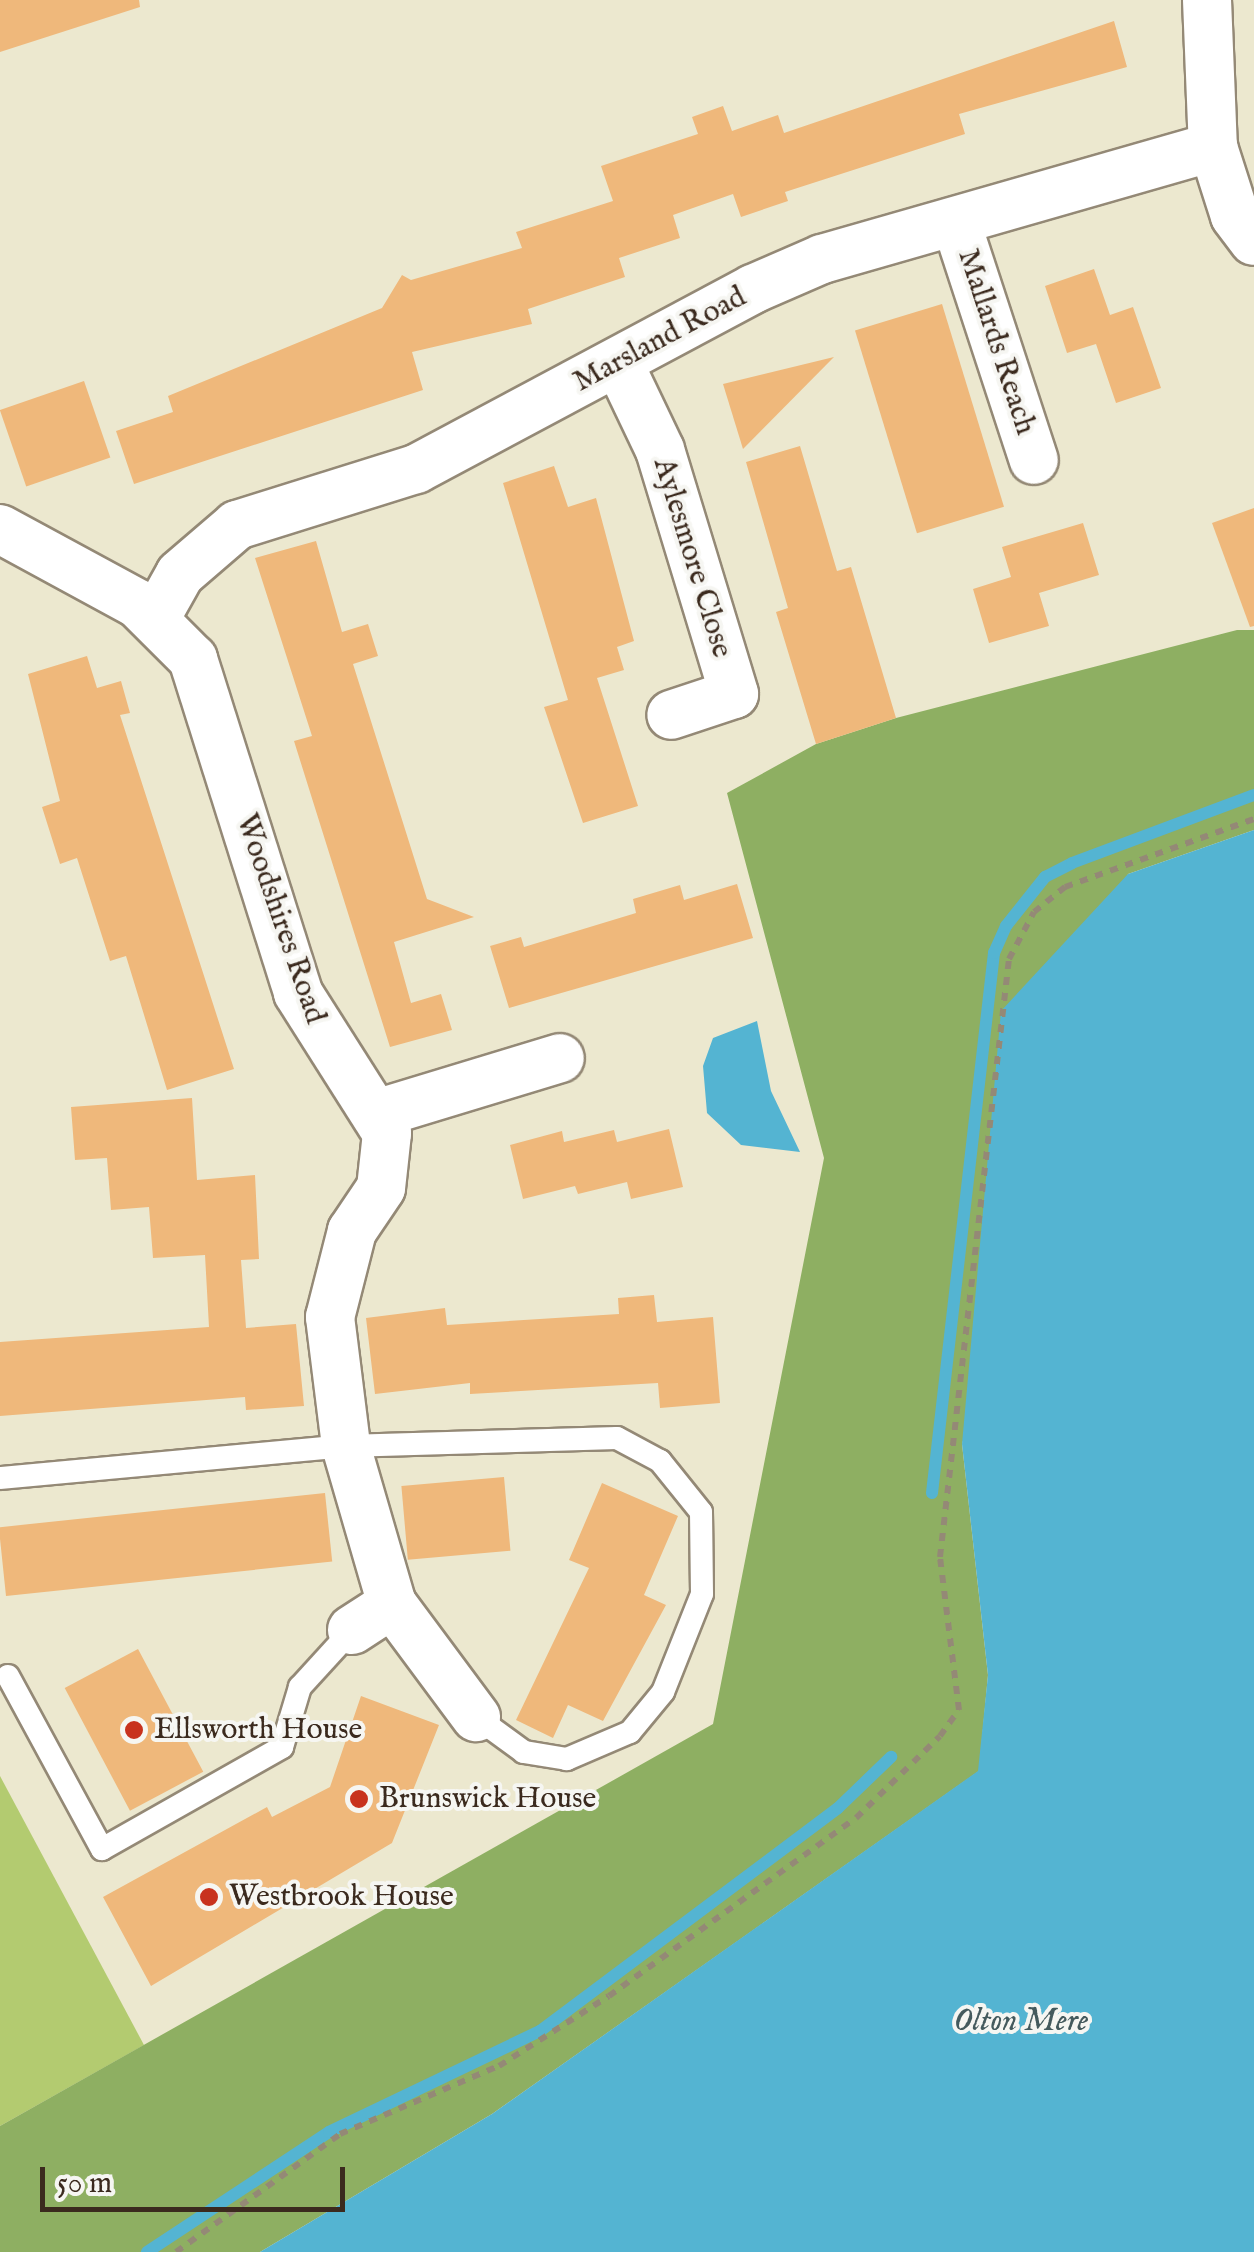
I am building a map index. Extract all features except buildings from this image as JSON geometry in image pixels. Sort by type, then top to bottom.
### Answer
[{"type":"street","points":[[1207,0],[1213,146],[1235,216],[1254,241]]},
{"type":"street","name":"Marsland Road","points":[[156,617],[180,574],[237,525],[416,469],[822,259],[958,225],[1213,146]]},
{"type":"street","name":"Mallards Reach","points":[[958,225],[1034,460]]},
{"type":"street","name":"Aylesmore Close","points":[[619,364],[660,450],[734,694],[671,714]]},
{"type":"street","name":"Woodshires Road","points":[[0,529],[156,617],[193,659],[213,706],[298,994],[376,1114],[392,1153],[352,1231],[330,1317],[346,1446],[392,1604],[476,1717]]},
{"type":"street","points":[[376,1114],[560,1058]]},
{"type":"street","points":[[352,1630],[392,1604]]},
{"type":"lane","name":"Woodshires Road","points":[[0,1478],[346,1446],[617,1438],[660,1461],[701,1512],[696,1613],[664,1692],[630,1732],[567,1759],[524,1752],[476,1717]]},
{"type":"lane","points":[[8,1676],[102,1849],[282,1747],[300,1687],[352,1630]]},
{"type":"path","points":[[176,2252],[340,2134],[499,2066],[609,1996],[856,1818],[940,1736],[958,1710],[940,1557],[1009,959],[1034,912],[1065,887],[1254,819]]},
{"type":"green space","points":[[1237,630],[1254,630],[1254,830],[1128,874],[962,1444],[988,1675],[979,1771],[492,2114],[260,2252],[0,2252],[0,2126],[713,1724],[824,1158],[727,793],[816,744],[896,718]]},
{"type":"green space","points":[[0,1776],[144,2045],[0,2126]]},
{"type":"water","name":"Olton Mere","points":[[1254,830],[1254,2252],[260,2252],[492,2114],[978,1771],[988,1675],[962,1444],[1001,1011],[1128,874]]},
{"type":"water","points":[[757,1021],[771,1091],[800,1152],[741,1145],[707,1113],[703,1066],[713,1038]]},
{"type":"waterway","points":[[932,1493],[994,953],[1006,926],[1045,877],[1072,863],[1254,795]]},
{"type":"waterway","points":[[147,2252],[329,2132],[540,2031],[838,1808],[891,1757]]},
{"type":"place","name":"Ellsworth House","points":[[134,1730]]},
{"type":"place","name":"Brunswick House","points":[[359,1799]]},
{"type":"place","name":"Westbrook House","points":[[209,1897]]}]
